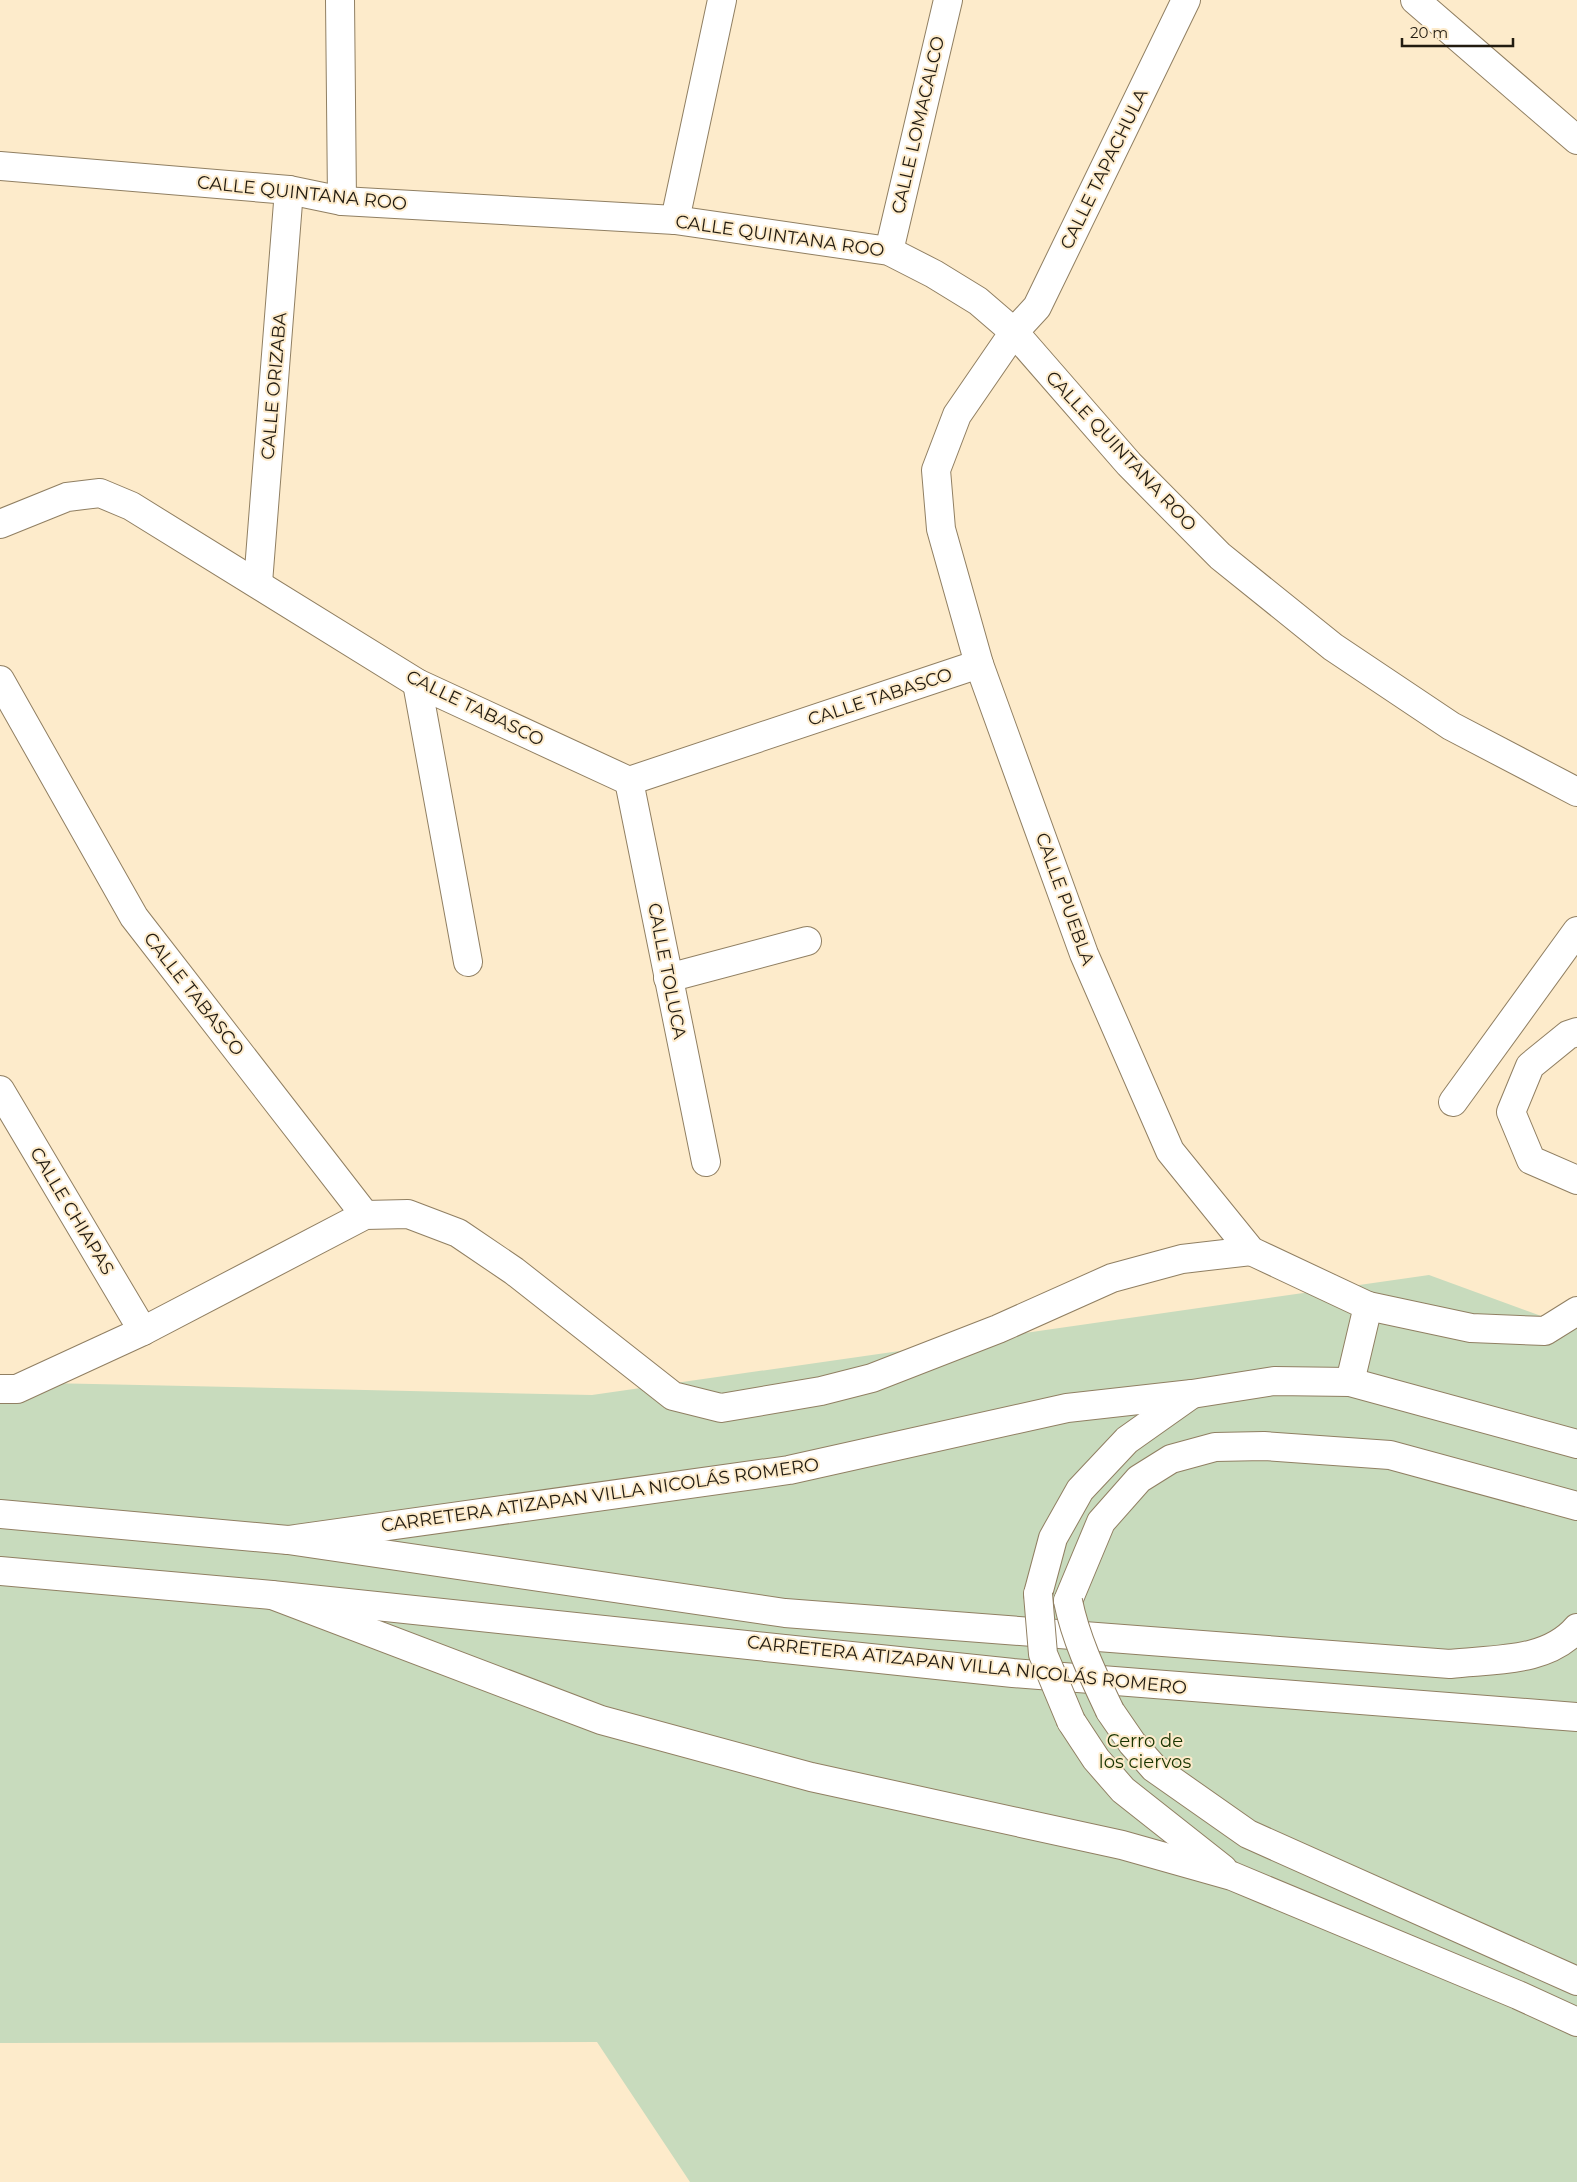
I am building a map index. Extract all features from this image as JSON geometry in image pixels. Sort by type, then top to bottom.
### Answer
[{"type":"main road","points":[[340,0],[342,201]]},
{"type":"main road","points":[[676,220],[722,0]]},
{"type":"main road","name":"CALLE LOMACALCO","points":[[889,251],[948,0]]},
{"type":"main road","name":"CALLE TAPACHULA","points":[[1014,332],[1037,307],[1186,0]]},
{"type":"main road","points":[[1415,0],[1577,140]]},
{"type":"main road","name":"CALLE QUINTANA ROO","points":[[0,166],[290,190],[342,201],[676,220],[889,251],[934,274],[978,301],[1014,332],[1129,464],[1228,562],[1333,647],[1451,726],[1577,792]]},
{"type":"main road","name":"CALLE ORIZABA","points":[[258,583],[290,190]]},
{"type":"main road","name":"CALLE PUEBLA","points":[[1014,332],[957,415],[936,470],[941,529],[979,664],[1084,954],[1170,1151],[1251,1251],[1368,1306],[1471,1328],[1545,1331],[1577,1312]]},
{"type":"main road","name":"CALLE TABASCO","points":[[0,524],[67,497],[100,493],[131,506],[417,683],[629,781],[979,664]]},
{"type":"main road","name":"CALLE TABASCO","points":[[0,680],[134,917],[365,1215]]},
{"type":"main road","points":[[417,683],[468,962]]},
{"type":"main road","name":"CALLE TOLUCA","points":[[629,781],[706,1162]]},
{"type":"main road","points":[[1452,1102],[1577,931]]},
{"type":"main road","points":[[668,978],[807,941]]},
{"type":"main road","points":[[1577,1032],[1568,1035],[1530,1066],[1510,1112],[1531,1160],[1577,1180]]},
{"type":"main road","name":"CALLE CHIAPAS","points":[[0,1090],[143,1331]]},
{"type":"main road","points":[[0,1389],[17,1389],[143,1331],[365,1215],[408,1214],[458,1233],[514,1271],[672,1396],[721,1408],[812,1392],[872,1378],[998,1329],[1112,1278],[1182,1259],[1251,1251]]},
{"type":"main road","points":[[1350,1382],[1368,1306]]},
{"type":"main road","name":"CARRETERA ATIZAPAN VILLA NICOLÁS ROMERO","points":[[0,1514],[288,1540],[789,1470],[1067,1408],[1192,1394],[1274,1381],[1350,1382],[1577,1444]]},
{"type":"main road","points":[[1192,1394],[1127,1440],[1080,1490],[1053,1538],[1038,1594],[1043,1654],[1071,1720],[1096,1759],[1123,1790],[1232,1876]]},
{"type":"main road","points":[[1577,1506],[1390,1455],[1264,1446],[1215,1447],[1171,1459],[1139,1480],[1101,1522],[1068,1601],[1072,1622],[1086,1661],[1110,1710],[1132,1743],[1154,1768],[1248,1834],[1577,1981]]},
{"type":"main road","points":[[1547,1497],[1577,1525]]},
{"type":"main road","points":[[288,1540],[785,1613],[1450,1664],[1520,1657],[1548,1651],[1570,1636],[1577,1628]]},
{"type":"main road","name":"CARRETERA ATIZAPAN VILLA NICOLÁS ROMERO","points":[[0,1571],[272,1595],[1013,1673],[1577,1717]]},
{"type":"main road","points":[[272,1595],[601,1720],[811,1777],[1122,1845],[1232,1876],[1518,1995],[1577,2022]]},
{"type":"green space","name":"Cerro de los ciervos","points":[[1429,1275],[1577,1329],[1577,2182],[690,2182],[597,2042],[0,2043],[0,1382],[592,1395]]}]
